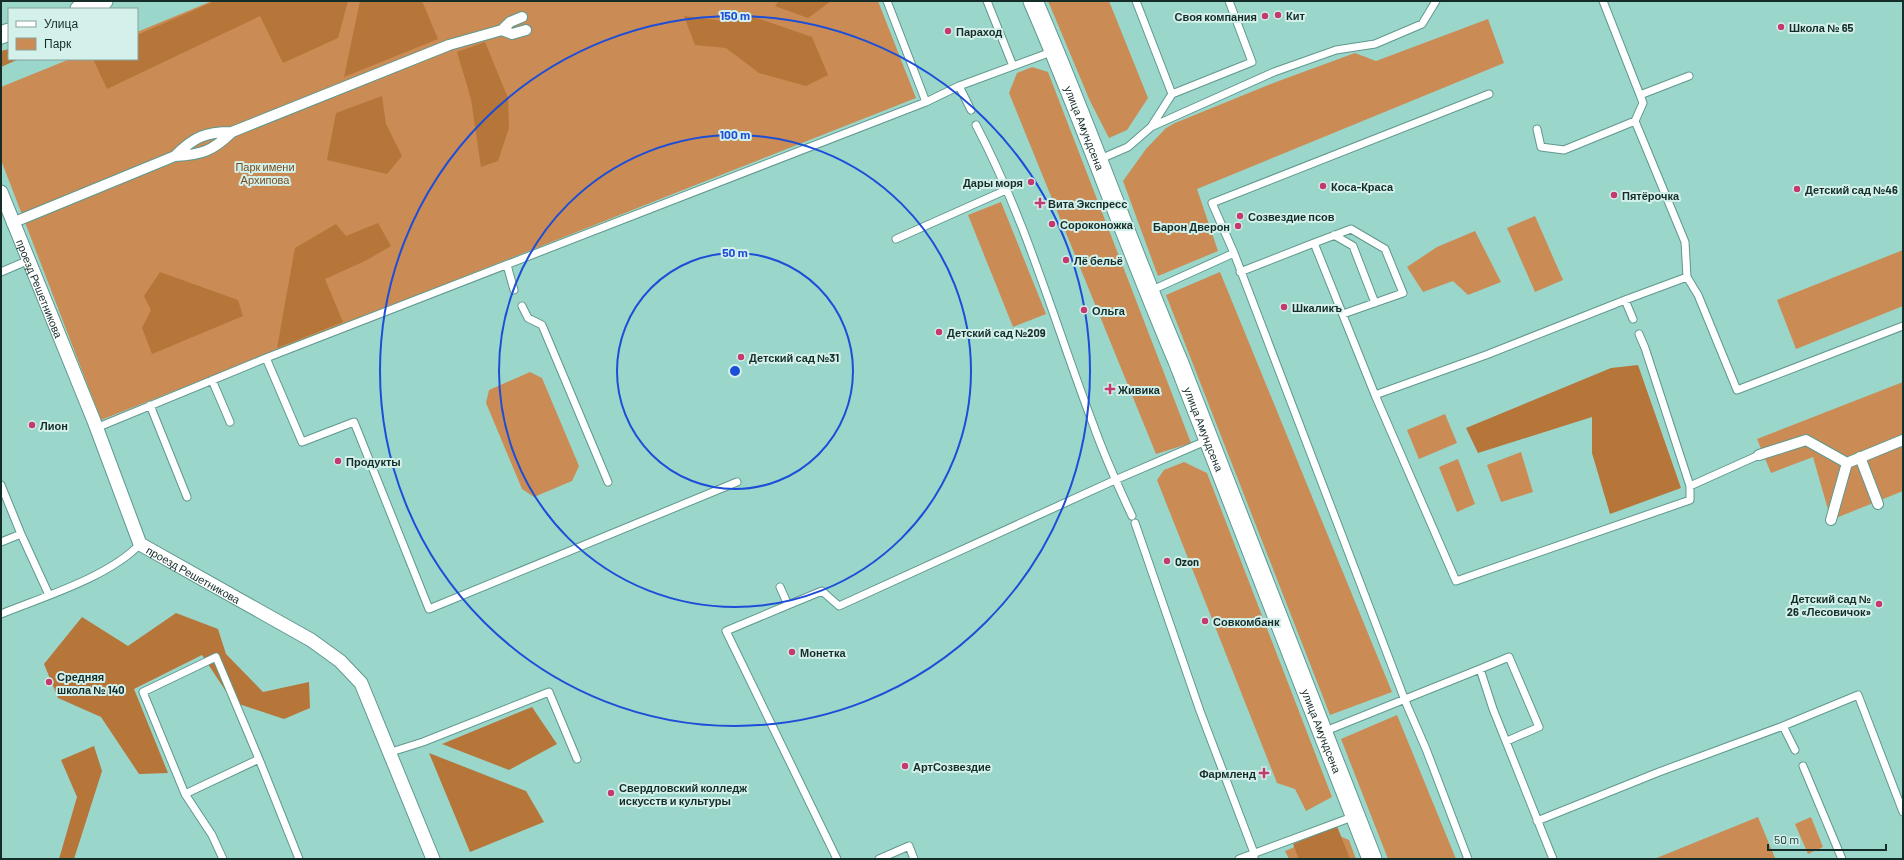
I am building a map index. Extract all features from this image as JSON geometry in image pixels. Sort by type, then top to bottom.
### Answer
[{"type":"main road","name":"улица Амундсена","points":[[1033,1],[1055,50],[1148,291],[1178,361],[1372,859]]},
{"type":"street","points":[[82,8],[104,1]]},
{"type":"street","points":[[12,223],[175,156],[195,155],[217,146],[232,132],[450,45],[502,30],[510,22],[522,17]]},
{"type":"street","points":[[502,30],[512,34],[526,30]]},
{"type":"street","points":[[175,156],[188,143],[212,132],[232,132]]},
{"type":"street","name":"проезд Решетникова","points":[[2,198],[29,260],[96,428],[140,544],[311,640],[340,661],[360,683],[433,859]]},
{"type":"street","points":[[1759,455],[1806,440],[1847,463]]},
{"type":"street","points":[[1831,520],[1847,463],[1903,440]]},
{"type":"street","points":[[1860,457],[1878,504]]},
{"type":"lane","points":[[887,1],[926,102]]},
{"type":"lane","points":[[987,1],[1013,66]]},
{"type":"lane","points":[[1136,1],[1172,94]]},
{"type":"lane","points":[[1098,160],[1128,147],[1151,127],[1172,94],[1252,62],[1229,1]]},
{"type":"lane","points":[[1151,127],[1274,72],[1336,50],[1375,44],[1422,24],[1436,1]]},
{"type":"lane","points":[[1537,129],[1541,147],[1564,150],[1635,121],[1643,103],[1603,1]]},
{"type":"lane","points":[[96,428],[266,358],[507,265],[679,196],[926,102],[959,86],[1055,50]]},
{"type":"lane","points":[[1640,95],[1689,76]]},
{"type":"lane","points":[[959,86],[971,110]]},
{"type":"lane","points":[[1468,859],[1426,749],[1404,700],[1234,253],[1212,203],[1489,94]]},
{"type":"lane","points":[[1635,121],[1685,242],[1687,277],[1698,295],[1737,390],[1903,326]]},
{"type":"lane","points":[[976,125],[1006,190],[1029,246],[1093,425],[1115,480],[1132,516]]},
{"type":"lane","points":[[896,239],[1006,190]]},
{"type":"lane","points":[[1240,272],[1351,229],[1385,249],[1403,293],[1343,314]]},
{"type":"lane","points":[[1334,235],[1353,246],[1375,303]]},
{"type":"lane","points":[[1314,243],[1375,395],[1456,581],[1690,500],[1690,486],[1645,348],[1639,334]]},
{"type":"lane","points":[[1148,291],[1234,253]]},
{"type":"lane","points":[[1,272],[29,260]]},
{"type":"lane","points":[[507,265],[514,290]]},
{"type":"lane","points":[[1375,395],[1486,356],[1625,300],[1687,277]]},
{"type":"lane","points":[[1625,300],[1633,319]]},
{"type":"lane","points":[[522,306],[528,318],[542,325],[608,482]]},
{"type":"lane","points":[[266,358],[302,442],[354,422],[429,608],[737,482]]},
{"type":"lane","points":[[212,380],[230,422]]},
{"type":"lane","points":[[150,405],[187,497]]},
{"type":"lane","points":[[837,859],[726,631],[822,591],[839,606],[1115,480],[1208,440]]},
{"type":"lane","points":[[1690,486],[1759,455]]},
{"type":"lane","points":[[1,485],[21,534],[49,595]]},
{"type":"lane","points":[[1135,523],[1200,711],[1254,856]]},
{"type":"lane","points":[[1,542],[21,534]]},
{"type":"lane","points":[[1,614],[74,585],[129,556],[140,544]]},
{"type":"lane","points":[[780,587],[788,605]]},
{"type":"lane","points":[[223,859],[212,835],[185,794],[143,692],[216,657],[299,859]]},
{"type":"lane","points":[[1323,732],[1509,657],[1539,727],[1507,742]]},
{"type":"lane","points":[[1480,669],[1493,709],[1553,859]]},
{"type":"lane","points":[[388,753],[423,742],[549,692],[577,759]]},
{"type":"lane","points":[[1537,821],[1659,772],[1783,726],[1858,695],[1903,812]]},
{"type":"lane","points":[[1783,726],[1795,750]]},
{"type":"lane","points":[[185,794],[259,759]]},
{"type":"lane","points":[[1803,766],[1842,859]]},
{"type":"lane","points":[[1239,859],[1254,856],[1355,816]]},
{"type":"lane","points":[[879,859],[909,846],[914,859]]},
{"type":"green space","name":"Парк имени Архипова","points":[[212,1],[878,1],[916,98],[101,420],[1,160],[1,87],[68,60],[138,60],[138,32]]},
{"type":"green space","points":[[1048,1],[1109,1],[1148,98],[1127,130],[1109,138],[1090,101]]},
{"type":"green space","points":[[1488,19],[1504,63],[1197,189],[1218,251],[1158,276],[1123,181],[1146,149],[1166,128],[1276,82],[1355,53],[1376,61]]},
{"type":"green space","points":[[1032,67],[1048,72],[1191,443],[1156,454],[1009,93],[1017,73]]},
{"type":"green space","points":[[1001,202],[1046,314],[1013,327],[968,215]]},
{"type":"green space","points":[[1535,216],[1563,280],[1535,292],[1507,228]]},
{"type":"green space","points":[[1475,231],[1501,282],[1468,295],[1453,281],[1423,292],[1407,267],[1437,247]]},
{"type":"green space","points":[[1903,250],[1903,306],[1796,349],[1777,300]]},
{"type":"green space","points":[[1220,272],[1392,692],[1330,715],[1166,295]]},
{"type":"green space","points":[[530,372],[542,378],[579,466],[572,481],[534,497],[522,489],[486,403],[489,390]]},
{"type":"green space","points":[[1903,382],[1903,491],[1831,520],[1813,457],[1771,473],[1757,439]]},
{"type":"green space","points":[[1445,414],[1457,443],[1419,459],[1407,430]]},
{"type":"green space","points":[[1521,452],[1533,492],[1501,502],[1487,465]]},
{"type":"green space","points":[[1458,459],[1475,504],[1457,512],[1439,467]]},
{"type":"green space","points":[[1184,462],[1207,473],[1332,797],[1306,811],[1295,789],[1277,783],[1157,480],[1164,470]]},
{"type":"green space","points":[[1397,715],[1456,859],[1388,859],[1341,739]]},
{"type":"green space","points":[[1758,817],[1775,858],[1654,859]]},
{"type":"green space","points":[[1811,817],[1823,847],[1808,854],[1795,824]]},
{"type":"green space","points":[[1330,832],[1349,840],[1356,859],[1289,859],[1285,851]]},
{"type":"shaded area","points":[[215,1],[348,1],[338,38],[283,63],[260,16],[107,89],[93,60],[138,60],[138,35]]},
{"type":"shaded area","points":[[360,1],[422,1],[438,39],[344,77]]},
{"type":"shaded area","points":[[779,1],[831,1],[808,18],[775,6]]},
{"type":"shaded area","points":[[742,13],[812,37],[828,75],[806,86],[759,73],[726,48],[695,45],[684,16],[732,22]]},
{"type":"shaded area","points":[[485,42],[508,98],[509,128],[498,161],[481,167],[471,99],[457,52]]},
{"type":"shaded area","points":[[8,49],[8,60],[17,60],[1,67],[1,51]]},
{"type":"shaded area","points":[[382,96],[386,124],[402,156],[387,174],[327,160],[336,113]]},
{"type":"shaded area","points":[[378,223],[391,246],[365,261],[325,279],[343,322],[277,348],[295,248],[336,224],[346,236]]},
{"type":"shaded area","points":[[160,272],[238,300],[243,316],[152,354],[142,328],[151,310],[144,296]]},
{"type":"shaded area","points":[[1638,365],[1681,488],[1610,514],[1592,453],[1592,417],[1478,453],[1466,428],[1611,368]]},
{"type":"shaded area","points":[[176,613],[218,629],[226,654],[263,692],[309,682],[310,708],[284,719],[233,702],[202,655],[134,689],[168,773],[139,774],[101,717],[58,698],[44,664],[82,617],[128,646]]},
{"type":"shaded area","points":[[532,707],[557,744],[509,770],[442,744]]},
{"type":"shaded area","points":[[94,746],[102,771],[74,859],[59,859],[77,797],[61,760]]},
{"type":"shaded area","points":[[429,753],[526,791],[544,822],[470,852]]},
{"type":"shaded area","points":[[1337,826],[1350,859],[1299,859],[1293,844]]},
{"type":"place","name":"Кит","points":[[1278,15]]},
{"type":"place","name":"Своя компания","points":[[1265,16]]},
{"type":"place","name":"Школа № 65","points":[[1781,27]]},
{"type":"place","name":"Параход","points":[[948,31]]},
{"type":"place","name":"Дары моря","points":[[1031,182]]},
{"type":"place","name":"Коса-Краса","points":[[1323,186]]},
{"type":"place","name":"Детский сад №46","points":[[1797,189]]},
{"type":"place","name":"Пятёрочка","points":[[1614,195]]},
{"type":"place","name":"Вита Экспресс","points":[[1040,203]]},
{"type":"place","name":"Созвездие псов","points":[[1240,216]]},
{"type":"place","name":"Сороконожка","points":[[1052,224]]},
{"type":"place","name":"Барон Дверон","points":[[1238,226]]},
{"type":"place","name":"Лё бельё","points":[[1066,260]]},
{"type":"place","name":"Шкаликъ","points":[[1284,307]]},
{"type":"place","name":"Ольга","points":[[1084,310]]},
{"type":"place","name":"Детский сад №209","points":[[939,332]]},
{"type":"place","name":"Детский сад №31","points":[[741,357]]},
{"type":"place","name":"Живика","points":[[1110,389]]},
{"type":"place","name":"Лион","points":[[32,425]]},
{"type":"place","name":"Продукты","points":[[338,461]]},
{"type":"place","name":"Ozon","points":[[1167,561]]},
{"type":"place","name":"Детский сад № 26 «Лесовичок»","points":[[1879,604]]},
{"type":"place","name":"Совкомбанк","points":[[1205,621]]},
{"type":"place","name":"Монетка","points":[[792,652]]},
{"type":"place","name":"Средняя школа № 140","points":[[49,682]]},
{"type":"place","name":"АртСозвездие","points":[[905,766]]},
{"type":"place","name":"Фармленд","points":[[1264,773]]},
{"type":"place","name":"Свердловский колледж искусств и культуры","points":[[611,793]]}]
